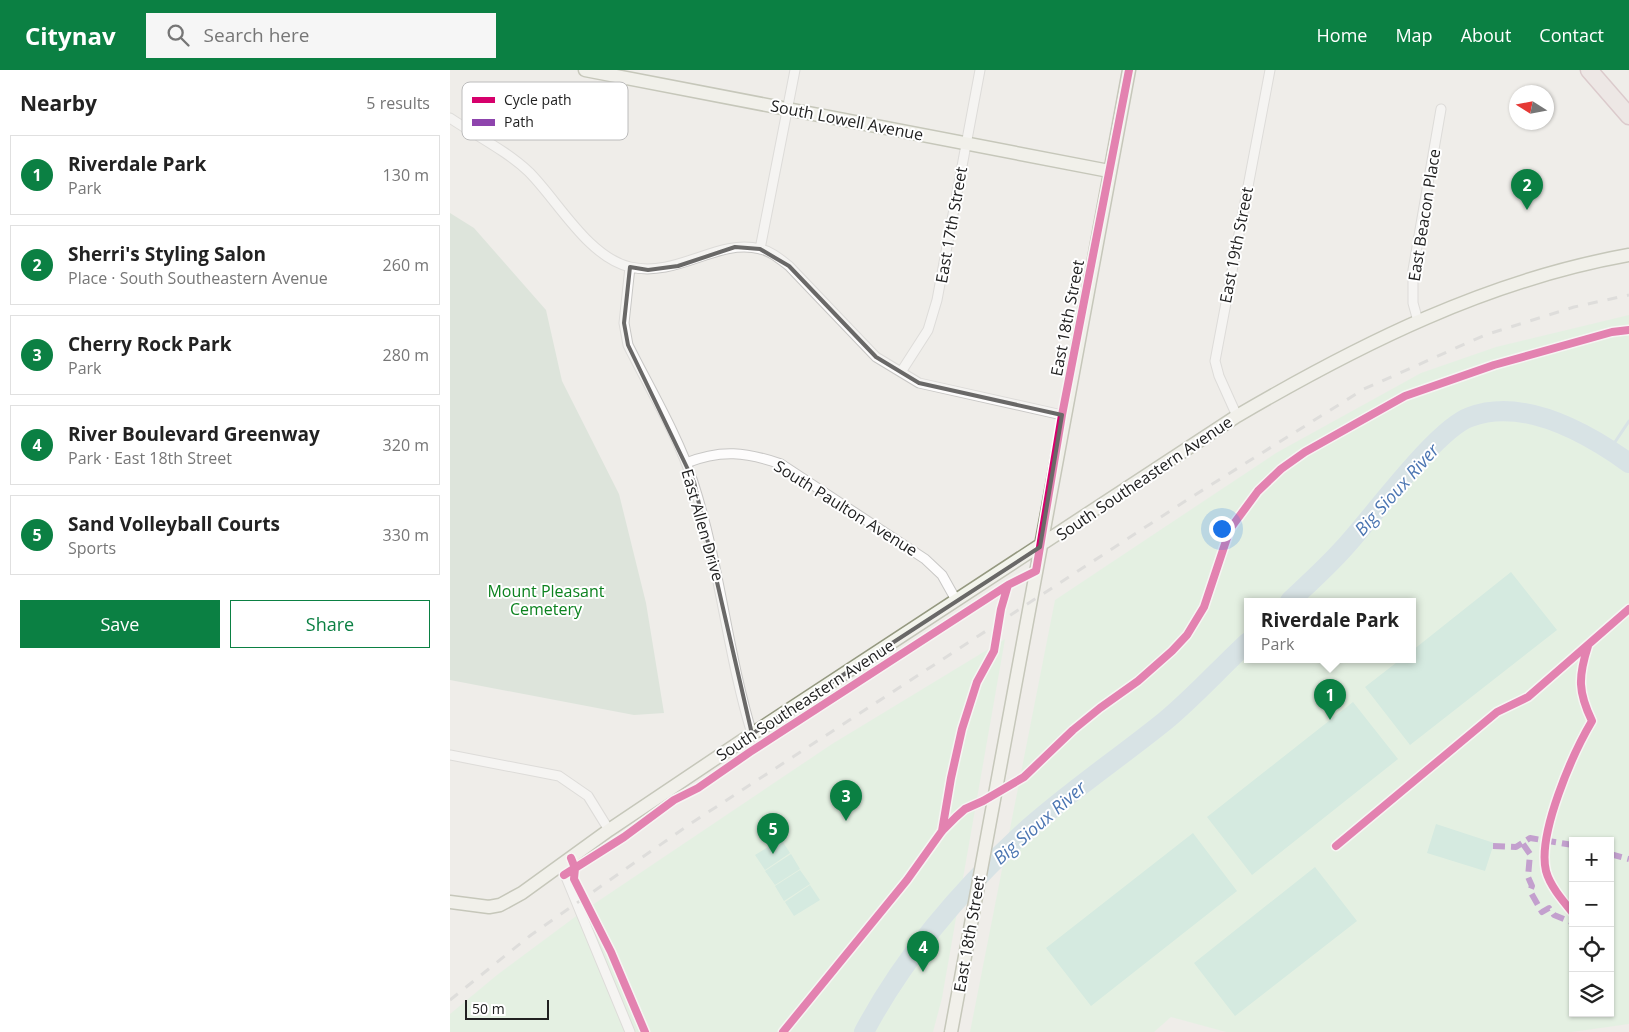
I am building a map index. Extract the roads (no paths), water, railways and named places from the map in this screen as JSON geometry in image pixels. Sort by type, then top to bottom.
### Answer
[{"type":"highway","points":[[1589,70],[1629,116]]},
{"type":"street","name":"South Lowell Avenue","points":[[584,70],[1109,171]]},
{"type":"street","points":[[760,249],[795,70]]},
{"type":"street","name":"East 17th Street","points":[[901,372],[928,330],[937,300],[980,70]]},
{"type":"street","name":"East 18th Street","points":[[951,1032],[1001,763],[1062,415],[1129,70]]},
{"type":"street","name":"East 19th Street","points":[[1238,416],[1219,376],[1215,361],[1270,70]]},
{"type":"street","name":"East Beacon Place","points":[[1418,321],[1413,303],[1413,270],[1441,109]]},
{"type":"street","points":[[450,118],[462,126]]},
{"type":"street","points":[[483,140],[527,170],[599,250],[613,262],[648,270],[678,266],[735,247],[760,249],[775,256],[789,266],[876,357],[918,383],[938,389],[1062,415]]},
{"type":"street","name":"South Southeastern Avenue","points":[[450,902],[489,907],[500,905],[522,893],[609,830],[752,734],[1238,416],[1364,345],[1474,298],[1525,281],[1629,255]]},
{"type":"street","name":"East Allen Drive","points":[[630,267],[624,323],[628,345],[694,482],[721,590],[742,700],[752,734]]},
{"type":"street","name":"South Paulton Avenue","points":[[686,463],[704,456],[729,453],[756,455],[781,464],[925,559],[942,575],[956,600]]},
{"type":"street","points":[[450,755],[559,776],[588,796],[609,830]]},
{"type":"street","points":[[560,865],[630,1032]]},
{"type":"waterway","name":"Big Sioux River","points":[[1293,598],[1344,548],[1440,438],[1470,417],[1490,412],[1511,412],[1533,415],[1554,421],[1594,440],[1629,463]]},
{"type":"waterway","points":[[1609,451],[1629,421]]},
{"type":"waterway","name":"Big Sioux River","points":[[864,1032],[915,951],[934,926],[976,879],[1039,819],[1176,712],[1244,646]]},
{"type":"railway","points":[[450,1000],[531,935],[690,824],[1190,498],[1364,389],[1485,335],[1574,307],[1629,295]]},
{"type":"place","name":"Sherri's Styling Salon","points":[[1527,210]]},
{"type":"place","name":"Riverdale Park","points":[[1330,720]]},
{"type":"place","name":"Cherry Rock Park","points":[[846,821]]},
{"type":"place","name":"Sand Volleyball Courts","points":[[773,854]]},
{"type":"place","name":"River Boulevard Greenway","points":[[923,972]]},
{"type":"park label","name":"Mount Pleasant Cemetery","points":[[546,600]]}]
